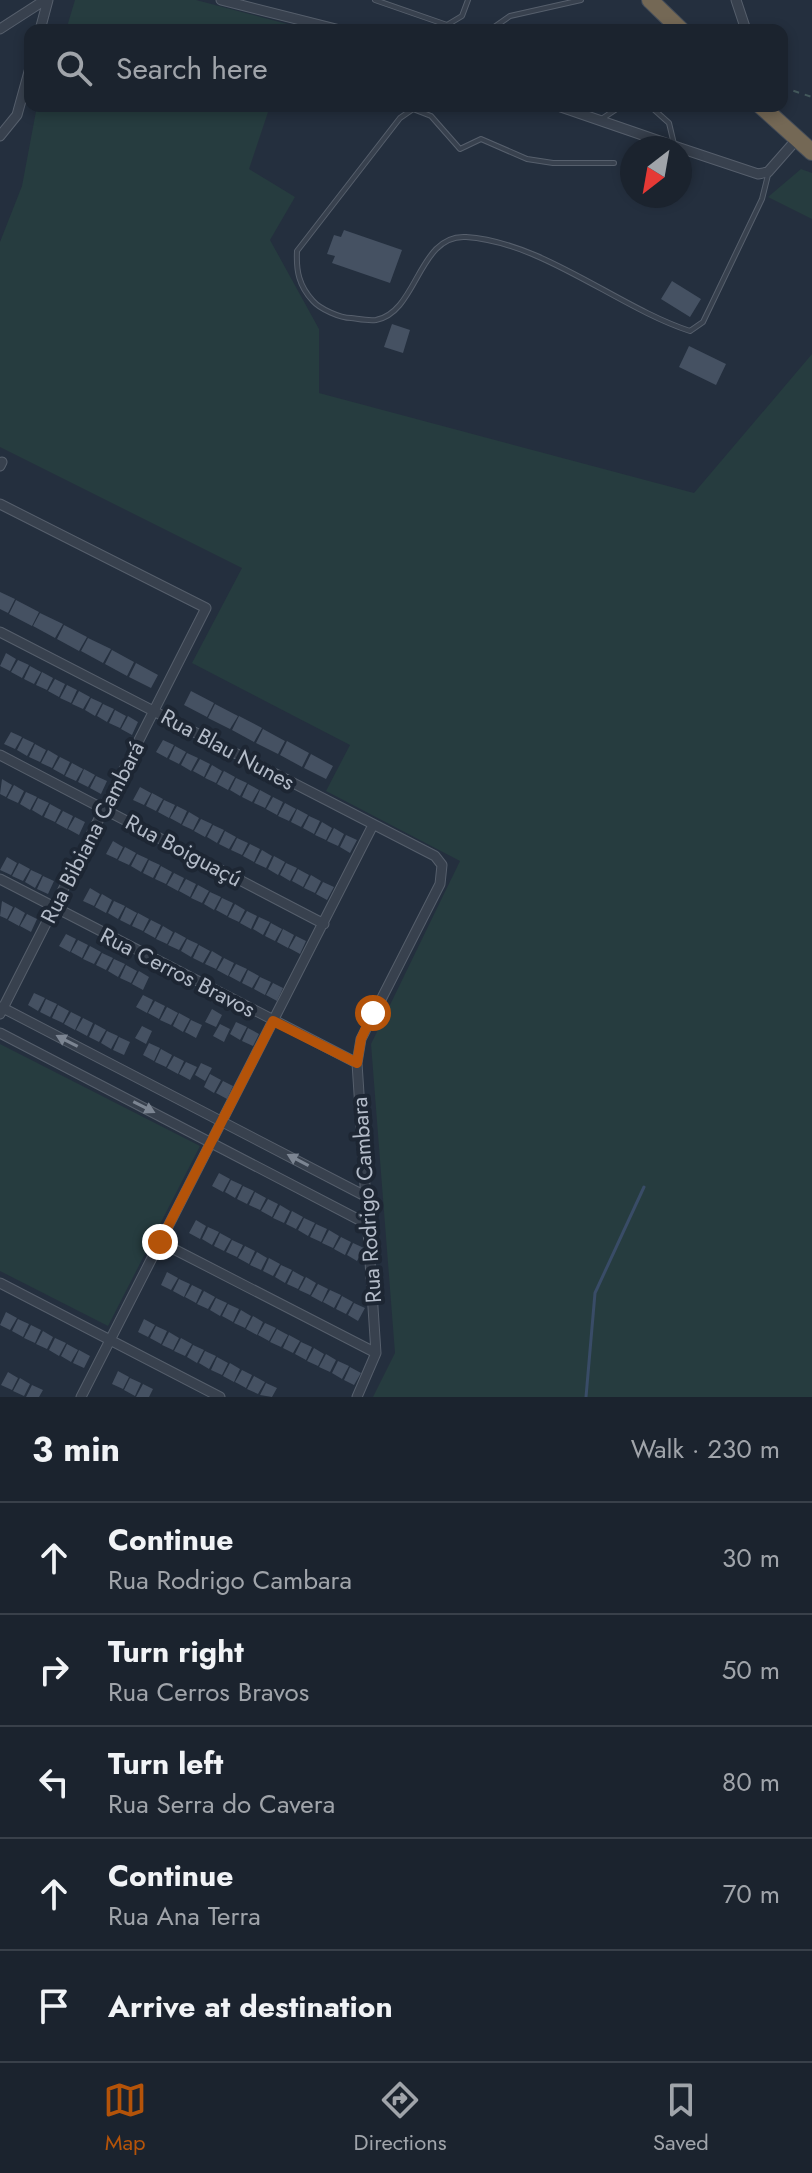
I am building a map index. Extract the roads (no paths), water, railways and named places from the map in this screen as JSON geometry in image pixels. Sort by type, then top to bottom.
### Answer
[{"type":"highway","points":[[650,0],[675,24]]},
{"type":"highway","points":[[768,112],[812,152]]},
{"type":"street","points":[[0,29],[46,0]]},
{"type":"street","points":[[41,24],[46,0]]},
{"type":"street","points":[[221,0],[316,24]]},
{"type":"street","points":[[736,0],[744,24]]},
{"type":"street","points":[[0,136],[17,115],[24,90]]},
{"type":"street","points":[[576,112],[644,136]]},
{"type":"street","points":[[692,153],[758,174],[768,172],[797,139]]},
{"type":"street","name":"Rua Bibiana Cambará","points":[[0,504],[206,608],[1,1010]]},
{"type":"street","name":"Rua Blau Nunes","points":[[0,632],[435,856],[442,865],[443,876]]},
{"type":"street","name":"Rua Boiguaçú","points":[[0,755],[324,924]]},
{"type":"street","points":[[81,1397],[373,825]]},
{"type":"street","name":"Rua Rodrigo Cambara","points":[[357,1397],[376,1353],[357,1063],[361,1039],[443,876]]},
{"type":"street","name":"Rua Cerros Bravos","points":[[0,879],[357,1063]]},
{"type":"street","points":[[1,1010],[367,1197]]},
{"type":"street","points":[[0,1033],[369,1225]]},
{"type":"street","points":[[160,1242],[376,1353]]},
{"type":"street","points":[[0,1283],[220,1397]]},
{"type":"lane","points":[[449,24],[462,16],[468,0]]},
{"type":"lane","points":[[499,24],[510,16],[581,0]]},
{"type":"lane","points":[[375,1],[444,24]]},
{"type":"lane","points":[[409,112],[400,118],[297,251],[296,274],[314,303],[344,318],[378,320],[401,303],[435,248],[463,237],[513,249],[603,287],[667,323],[690,331],[703,322],[762,199],[768,172]]},
{"type":"lane","points":[[421,112],[431,116],[460,149],[481,139],[527,159],[553,163],[614,163]]},
{"type":"lane","points":[[599,120],[612,112]]},
{"type":"lane","points":[[657,112],[669,123],[674,136]]},
{"type":"waterway","points":[[586,1397],[595,1293],[644,1187]]}]
